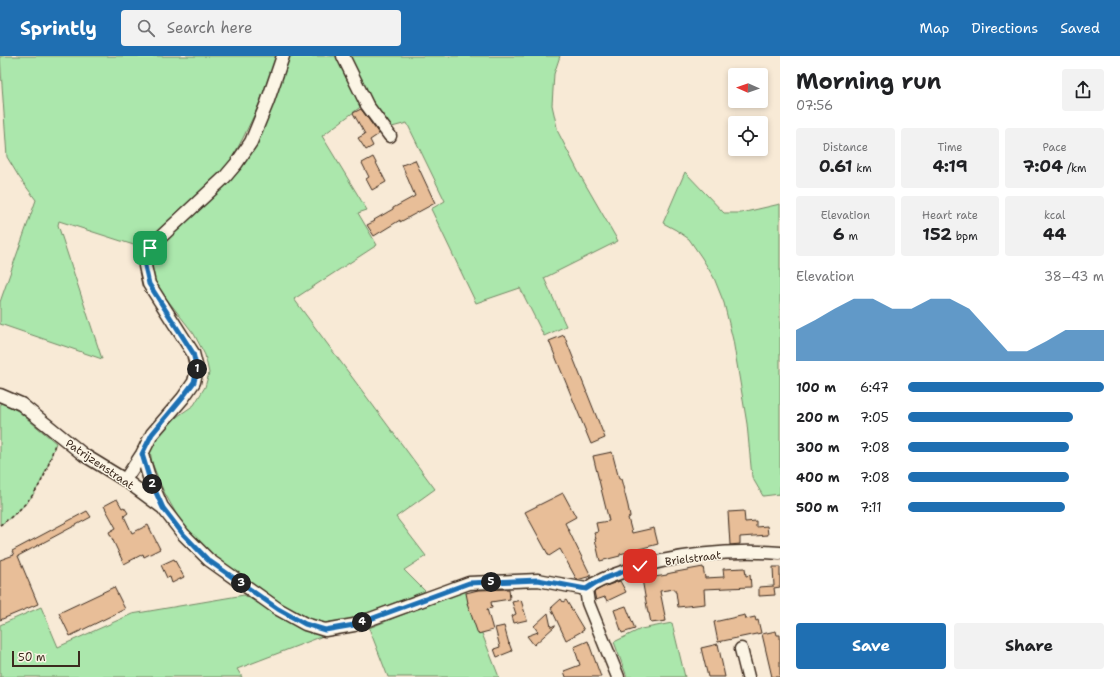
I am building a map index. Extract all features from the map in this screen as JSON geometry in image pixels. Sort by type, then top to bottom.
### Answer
[{"type":"street","points":[[125,480],[142,454],[152,434],[194,382],[197,369],[193,353],[149,284],[145,266],[150,248],[225,177],[236,164],[251,142],[267,103],[283,56]]},
{"type":"street","points":[[343,56],[367,105],[390,136]]},
{"type":"street","name":"Patrijzenstraat","points":[[0,395],[21,404],[84,455],[125,480],[163,508],[183,534],[208,560],[278,609],[305,624],[325,630],[354,625],[469,583],[538,580],[586,589]]},
{"type":"street","points":[[142,454],[149,477],[163,508]]},
{"type":"street","name":"Brielstraat","points":[[586,589],[604,578],[640,566],[671,559],[757,551],[780,553]]},
{"type":"street","points":[[586,589],[588,603],[618,677]]},
{"type":"street","points":[[741,650],[748,677]]},
{"type":"path","points":[[0,525],[10,518],[29,500],[42,480],[59,436]]},
{"type":"green space","points":[[0,56],[278,56],[257,109],[229,164],[143,248],[59,221],[58,225],[102,359],[0,324],[0,302],[36,200],[19,177],[7,157]]},
{"type":"green space","points":[[288,56],[340,56],[363,105],[322,136],[367,210],[358,213],[377,245],[294,299],[435,489],[396,517],[426,556],[404,570],[425,591],[350,620],[331,624],[317,622],[274,600],[230,569],[199,543],[178,517],[163,490],[152,463],[150,450],[160,433],[178,416],[194,405],[205,387],[209,373],[205,355],[194,334],[159,289],[151,274],[153,252],[239,171],[250,155],[264,124]]},
{"type":"green space","points":[[349,56],[560,56],[554,74],[552,105],[558,132],[580,175],[618,241],[544,278],[566,326],[544,336],[520,288],[476,303],[431,209],[445,201],[407,123],[392,127],[386,121],[374,104]]},
{"type":"green space","points":[[685,172],[724,213],[741,213],[780,204],[780,494],[763,496],[752,477],[747,424],[733,340],[724,303],[714,278],[689,239],[663,223]]},
{"type":"green space","points":[[0,401],[18,411],[56,443],[39,486],[19,511],[0,525]]},
{"type":"green space","points":[[465,590],[499,677],[388,677],[369,628]]},
{"type":"green space","points":[[244,595],[301,628],[323,636],[237,669],[242,677],[0,677],[0,625],[41,607],[58,647],[132,614]]},
{"type":"green space","points":[[672,623],[685,677],[627,677],[614,642],[641,629]]},
{"type":"building","points":[[361,109],[379,134],[370,140],[373,146],[366,150],[358,138],[365,134],[353,113]]},
{"type":"building","points":[[373,157],[386,182],[372,190],[366,179],[369,177],[362,163]]},
{"type":"building","points":[[415,160],[435,203],[400,222],[400,220],[374,236],[367,225],[415,196],[402,165]]},
{"type":"building","points":[[564,335],[605,438],[591,444],[549,341]]},
{"type":"building","points":[[612,452],[628,506],[630,517],[628,518],[632,533],[654,528],[658,544],[600,561],[594,533],[598,532],[596,523],[609,521],[593,456]]},
{"type":"building","points":[[563,493],[576,517],[565,523],[591,576],[577,580],[560,549],[549,556],[525,512]]},
{"type":"building","points":[[117,499],[122,508],[124,507],[128,513],[124,516],[132,533],[148,525],[160,549],[144,557],[143,554],[124,564],[109,532],[116,528],[104,506]]},
{"type":"building","points":[[87,511],[91,517],[18,556],[38,604],[0,620],[0,560],[14,555],[12,551]]},
{"type":"building","points":[[744,511],[745,522],[756,521],[756,527],[767,526],[768,535],[740,537],[740,544],[730,545],[728,512]]},
{"type":"building","points":[[174,559],[184,577],[172,583],[170,577],[167,578],[161,565]]},
{"type":"building","points":[[703,567],[705,578],[724,577],[723,569],[745,568],[746,576],[750,575],[751,587],[704,589],[705,604],[678,607],[675,589],[660,591],[666,621],[651,623],[642,579]]},
{"type":"building","points":[[773,567],[780,567],[780,587],[774,588],[775,595],[759,596],[759,587],[774,586]]},
{"type":"building","points":[[620,581],[626,592],[607,601],[605,597],[596,600],[594,592]]},
{"type":"building","points":[[114,587],[125,609],[70,636],[59,613]]},
{"type":"building","points":[[509,589],[510,599],[491,602],[492,608],[487,609],[493,630],[478,634],[467,603],[466,593],[478,590]]},
{"type":"building","points":[[561,599],[563,602],[566,600],[584,630],[566,640],[551,608]]},
{"type":"building","points":[[521,600],[527,620],[514,623],[512,616],[516,614],[512,602]]},
{"type":"building","points":[[626,606],[635,629],[622,633],[614,610]]},
{"type":"building","points":[[548,613],[551,627],[555,626],[534,645],[527,636],[538,632],[534,626]]},
{"type":"building","points":[[745,615],[746,619],[755,617],[756,621],[758,620],[761,633],[718,642],[714,622]]},
{"type":"building","points":[[504,626],[512,651],[497,657],[494,649],[500,647],[495,628]]},
{"type":"building","points":[[776,631],[777,635],[780,635],[780,677],[772,677],[762,634]]},
{"type":"building","points":[[588,641],[601,677],[566,677],[564,671],[580,665],[574,647]]},
{"type":"building","points":[[718,644],[725,677],[708,677],[701,648]]},
{"type":"route","points":[[150,248],[145,266],[149,284],[193,353],[197,369],[194,382],[152,434],[142,454],[149,477],[163,508],[183,534],[208,560],[278,609],[305,624],[325,630],[354,625],[469,583],[538,580],[586,589],[604,578],[640,566]]}]
